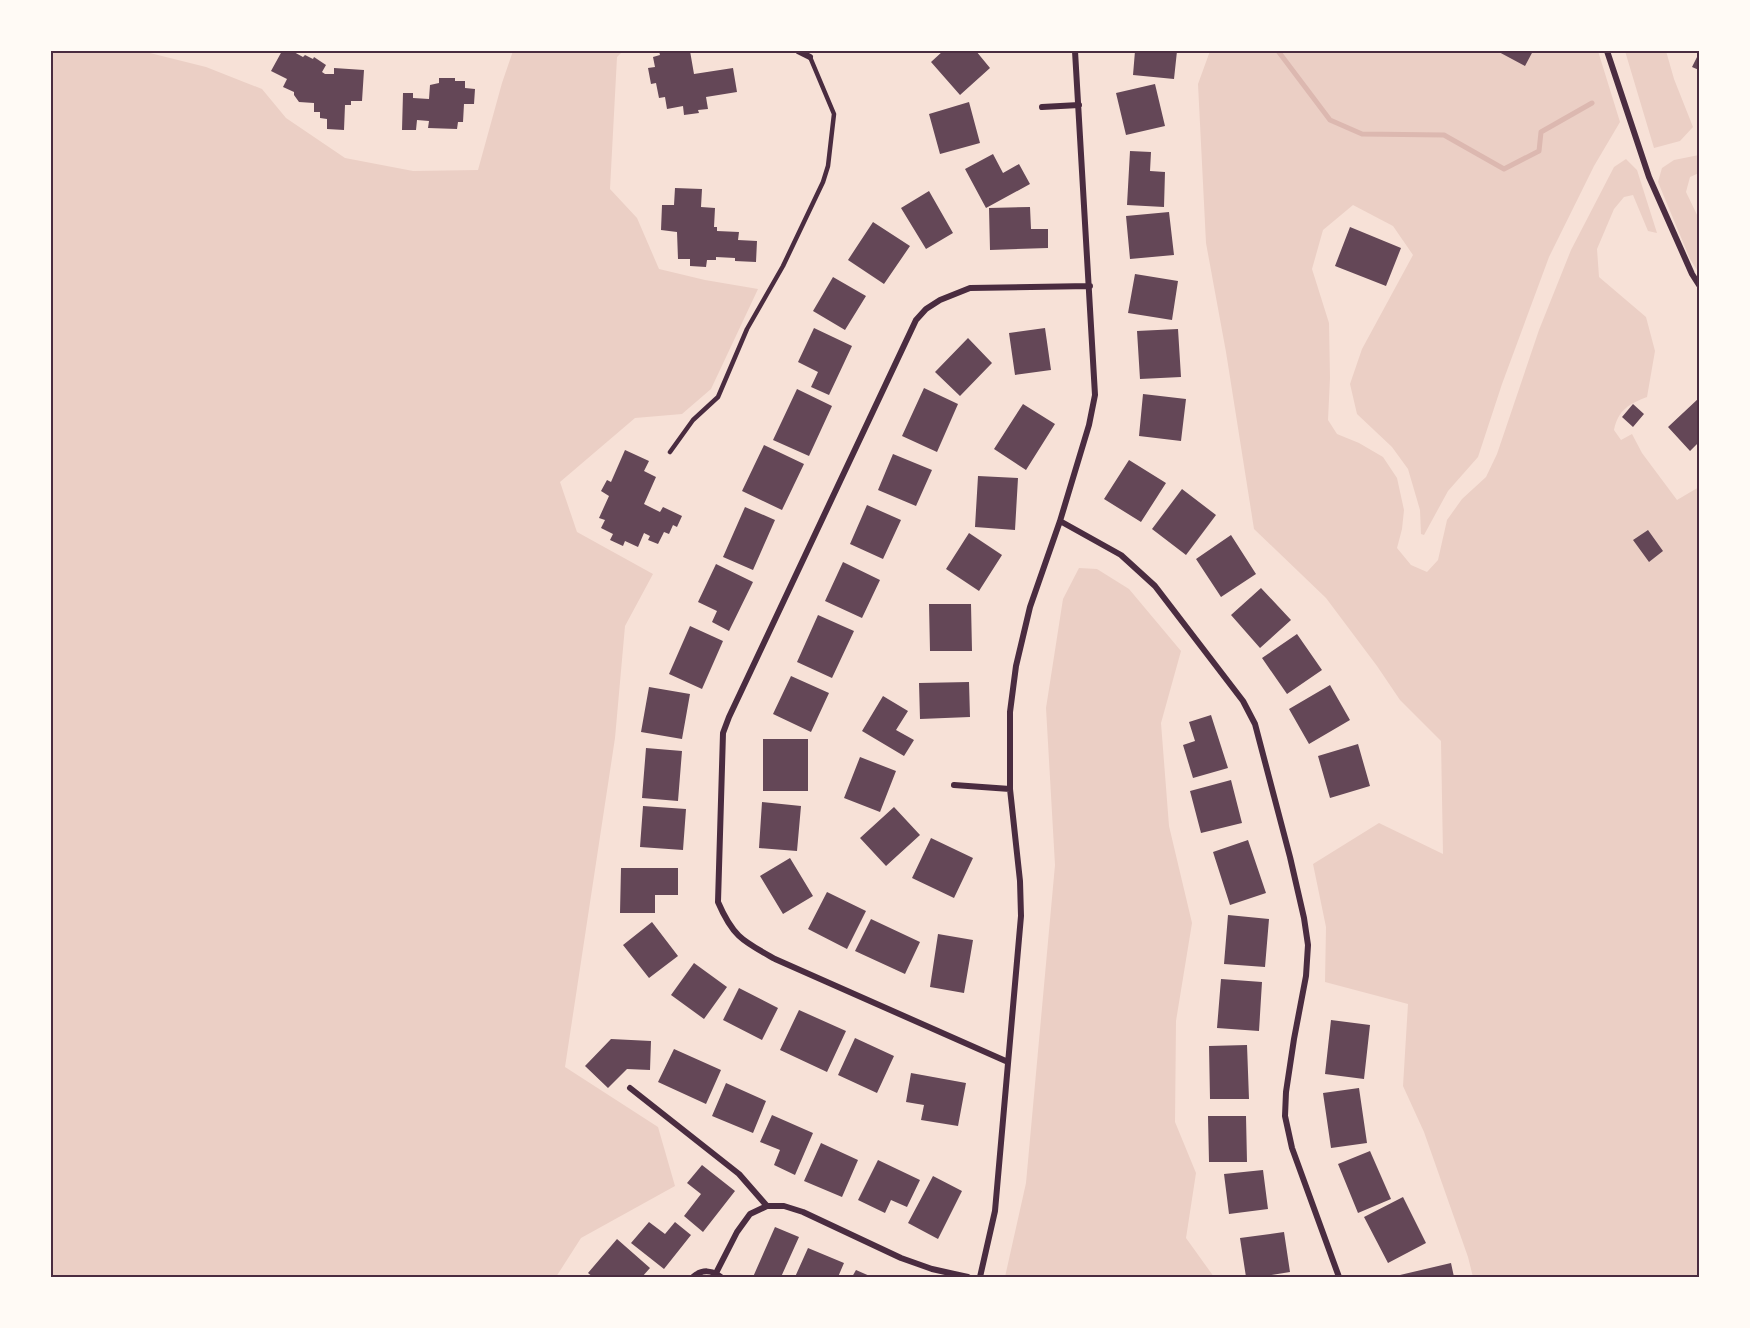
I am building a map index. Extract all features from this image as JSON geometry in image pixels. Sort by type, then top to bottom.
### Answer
[{"type":"street","points":[[798,51],[810,57]]},
{"type":"street","points":[[980,1277],[995,1211],[1002,1153],[1021,916],[1020,881],[1010,789],[1010,712],[1016,666],[1030,607],[1060,521],[1089,425],[1095,395],[1075,51]]},
{"type":"street","points":[[1607,51],[1649,177],[1699,285]]},
{"type":"street","points":[[1042,107],[1079,105]]},
{"type":"street","points":[[1008,1062],[775,959],[744,941],[727,923],[718,902],[723,732],[916,320],[926,309],[940,300],[970,288],[1090,286]]},
{"type":"street","points":[[1060,521],[1121,555],[1155,586],[1243,701],[1255,724],[1290,857],[1308,945],[1306,976],[1286,1092],[1285,1116],[1292,1148],[1339,1277]]},
{"type":"street","points":[[954,785],[1010,789]]},
{"type":"street","points":[[630,1088],[739,1174],[767,1206]]},
{"type":"street","points":[[693,1277],[702,1272],[718,1275],[737,1232],[750,1214],[767,1206],[784,1206],[802,1212],[901,1258],[932,1269],[968,1277]]},
{"type":"lane","points":[[670,452],[693,420],[718,397],[747,329],[783,266],[824,182],[834,114],[810,57]]},
{"type":"shaded area","points":[[51,51],[142,51],[206,67],[262,89],[286,118],[345,158],[413,171],[478,170],[513,51],[623,51],[617,57],[610,189],[637,218],[659,269],[758,289],[711,389],[682,414],[635,418],[560,482],[577,532],[653,574],[625,626],[615,738],[565,1067],[658,1127],[675,1186],[581,1238],[556,1277],[51,1277]]},
{"type":"shaded area","points":[[1210,51],[1598,51],[1620,122],[1594,166],[1549,257],[1502,384],[1478,457],[1448,491],[1424,535],[1421,534],[1420,510],[1408,469],[1392,447],[1357,414],[1350,384],[1362,349],[1413,255],[1393,226],[1353,205],[1323,230],[1312,269],[1329,323],[1328,420],[1337,434],[1383,457],[1397,478],[1404,510],[1397,548],[1411,565],[1427,572],[1438,560],[1447,520],[1462,499],[1486,477],[1497,454],[1539,330],[1571,250],[1614,167],[1626,159],[1637,170],[1657,233],[1648,231],[1633,195],[1624,197],[1614,209],[1597,249],[1599,277],[1646,317],[1655,351],[1647,397],[1635,402],[1621,413],[1614,430],[1621,440],[1632,434],[1642,453],[1677,500],[1699,487],[1699,1277],[1473,1277],[1424,1132],[1403,1086],[1408,1004],[1325,982],[1326,927],[1313,864],[1379,823],[1443,854],[1441,741],[1400,700],[1326,598],[1254,529],[1206,243],[1198,84]]},
{"type":"shaded area","points":[[1625,51],[1666,51],[1674,79],[1693,127],[1680,141],[1654,148]]},
{"type":"shaded area","points":[[1699,155],[1699,173],[1690,177],[1686,192],[1699,219],[1699,273],[1690,259],[1658,182],[1662,168],[1674,160]]},
{"type":"shaded area","points":[[1079,568],[1097,569],[1129,589],[1181,651],[1161,723],[1169,826],[1192,923],[1176,1021],[1175,1122],[1196,1173],[1186,1238],[1214,1277],[1005,1277],[1026,1183],[1055,865],[1046,708],[1063,599]]},
{"type":"building","points":[[282,51],[292,51],[313,59],[314,57],[326,65],[322,72],[325,74],[334,74],[334,68],[364,70],[362,101],[351,101],[351,105],[345,105],[344,130],[327,129],[327,119],[320,118],[320,112],[314,112],[314,103],[299,102],[294,92],[283,87],[287,79],[271,71]]},
{"type":"building","points":[[659,51],[690,51],[694,74],[733,68],[737,92],[706,97],[708,109],[698,110],[699,113],[684,115],[683,106],[667,109],[665,97],[659,98],[656,83],[651,84],[648,68],[655,67],[653,57],[660,55]]},
{"type":"building","points":[[943,51],[976,51],[990,68],[960,95],[931,62]]},
{"type":"building","points":[[1135,51],[1177,51],[1174,79],[1133,75]]},
{"type":"building","points":[[1497,51],[1533,51],[1525,66]]},
{"type":"building","points":[[1699,53],[1699,70],[1692,67]]},
{"type":"building","points":[[439,78],[455,78],[455,81],[465,81],[465,88],[475,89],[474,104],[464,104],[463,122],[458,122],[457,129],[428,128],[429,121],[417,120],[416,130],[402,130],[403,93],[413,93],[413,98],[429,99],[430,85],[439,83]]},
{"type":"building","points":[[1155,84],[1165,126],[1126,135],[1116,93]]},
{"type":"building","points":[[969,102],[980,143],[940,154],[929,114]]},
{"type":"building","points":[[1130,151],[1151,152],[1150,171],[1165,172],[1164,207],[1127,205]]},
{"type":"building","points":[[993,154],[1003,173],[1019,164],[1030,184],[986,208],[965,169]]},
{"type":"building","points":[[675,188],[702,189],[701,207],[715,208],[714,227],[717,227],[717,231],[739,232],[738,240],[757,241],[756,262],[716,257],[716,260],[707,260],[706,267],[690,266],[690,259],[678,259],[677,232],[661,230],[662,205],[674,205]]},
{"type":"building","points":[[929,191],[953,233],[926,249],[901,208]]},
{"type":"building","points":[[1030,207],[1031,229],[1048,229],[1048,248],[990,250],[989,208]]},
{"type":"building","points":[[1169,212],[1174,255],[1130,259],[1126,216]]},
{"type":"building","points":[[873,222],[910,246],[884,284],[848,260]]},
{"type":"building","points":[[1350,227],[1401,248],[1386,286],[1335,266]]},
{"type":"building","points":[[1135,274],[1178,281],[1172,320],[1128,313]]},
{"type":"building","points":[[833,277],[866,296],[845,330],[813,311]]},
{"type":"building","points":[[814,328],[852,346],[829,395],[811,387],[818,372],[798,362]]},
{"type":"building","points":[[1045,328],[1051,370],[1015,375],[1009,333]]},
{"type":"building","points":[[1178,329],[1181,377],[1140,379],[1137,331]]},
{"type":"building","points":[[968,338],[992,363],[960,396],[935,372]]},
{"type":"building","points":[[924,388],[958,404],[937,452],[902,436]]},
{"type":"building","points":[[797,389],[832,406],[809,456],[773,440]]},
{"type":"building","points":[[1143,394],[1186,399],[1181,441],[1139,436]]},
{"type":"building","points":[[1699,398],[1699,442],[1690,451],[1668,427]]},
{"type":"building","points":[[1023,404],[1055,424],[1026,470],[994,449]]},
{"type":"building","points":[[1633,404],[1644,414],[1633,427],[1622,417]]},
{"type":"building","points":[[764,445],[804,464],[782,510],[742,491]]},
{"type":"building","points":[[625,450],[649,461],[644,471],[656,477],[644,504],[660,512],[663,507],[682,516],[677,527],[673,525],[669,534],[664,532],[658,544],[648,540],[650,536],[644,533],[638,547],[625,541],[623,546],[610,540],[613,534],[601,528],[605,520],[599,518],[609,496],[601,491],[607,480],[611,482]]},
{"type":"building","points":[[893,454],[932,470],[916,506],[878,490]]},
{"type":"building","points":[[1129,460],[1166,483],[1141,522],[1104,499]]},
{"type":"building","points":[[978,476],[1018,478],[1015,530],[975,527]]},
{"type":"building","points":[[1182,489],[1216,515],[1186,555],[1152,529]]},
{"type":"building","points":[[867,505],[901,520],[883,559],[850,544]]},
{"type":"building","points":[[745,507],[775,520],[753,570],[723,557]]},
{"type":"building","points":[[1648,530],[1663,551],[1649,562],[1633,540]]},
{"type":"building","points":[[969,533],[1002,555],[979,591],[946,569]]},
{"type":"building","points":[[1231,535],[1256,574],[1221,597],[1196,559]]},
{"type":"building","points":[[843,562],[880,580],[862,618],[825,601]]},
{"type":"building","points":[[716,564],[753,582],[729,631],[712,622],[717,611],[698,602]]},
{"type":"building","points":[[1261,588],[1291,620],[1260,648],[1231,615]]},
{"type":"building","points":[[929,604],[971,604],[972,651],[930,651]]},
{"type":"building","points":[[818,615],[854,631],[832,678],[797,662]]},
{"type":"building","points":[[690,626],[723,641],[702,689],[669,674]]},
{"type":"building","points":[[1297,634],[1322,670],[1287,694],[1262,658]]},
{"type":"building","points":[[791,676],[829,693],[811,732],[773,714]]},
{"type":"building","points":[[969,682],[970,717],[920,719],[919,683]]},
{"type":"building","points":[[1330,685],[1350,720],[1309,744],[1289,709]]},
{"type":"building","points":[[649,687],[690,694],[682,739],[641,732]]},
{"type":"building","points":[[883,696],[908,711],[896,730],[914,740],[904,756],[862,731]]},
{"type":"building","points":[[1211,715],[1228,768],[1193,778],[1183,745],[1195,741],[1189,722]]},
{"type":"building","points":[[763,739],[808,739],[808,791],[763,791]]},
{"type":"building","points":[[1358,744],[1370,786],[1330,798],[1318,756]]},
{"type":"building","points":[[646,748],[682,751],[678,801],[642,798]]},
{"type":"building","points":[[860,757],[896,771],[880,812],[844,798]]},
{"type":"building","points":[[1231,780],[1242,823],[1201,833],[1190,791]]},
{"type":"building","points":[[762,802],[801,806],[797,851],[759,848]]},
{"type":"building","points":[[643,806],[686,809],[683,850],[640,847]]},
{"type":"building","points":[[894,807],[920,835],[886,866],[860,838]]},
{"type":"building","points":[[931,838],[973,858],[954,898],[912,878]]},
{"type":"building","points":[[1248,840],[1266,893],[1230,905],[1213,852]]},
{"type":"building","points":[[790,858],[813,896],[783,914],[760,876]]},
{"type":"building","points":[[621,868],[678,868],[678,895],[655,895],[655,913],[620,913]]},
{"type":"building","points":[[827,892],[866,911],[847,949],[808,929]]},
{"type":"building","points":[[1228,915],[1269,919],[1265,967],[1224,964]]},
{"type":"building","points":[[871,919],[920,942],[905,974],[855,951]]},
{"type":"building","points":[[652,922],[678,956],[649,978],[623,945]]},
{"type":"building","points":[[938,934],[973,940],[964,993],[930,987]]},
{"type":"building","points":[[694,963],[727,987],[704,1019],[671,995]]},
{"type":"building","points":[[1221,979],[1262,982],[1259,1031],[1217,1028]]},
{"type":"building","points":[[739,988],[778,1008],[762,1040],[723,1020]]},
{"type":"building","points":[[799,1010],[846,1031],[827,1072],[780,1050]]},
{"type":"building","points":[[1331,1020],[1370,1025],[1364,1079],[1325,1074]]},
{"type":"building","points":[[855,1038],[894,1056],[877,1093],[838,1075]]},
{"type":"building","points":[[611,1039],[651,1041],[650,1070],[627,1069],[608,1088],[585,1066]]},
{"type":"building","points":[[1247,1045],[1249,1099],[1210,1099],[1209,1046]]},
{"type":"building","points":[[674,1049],[721,1070],[706,1104],[658,1082]]},
{"type":"building","points":[[911,1073],[966,1083],[958,1126],[921,1120],[924,1105],[906,1102]]},
{"type":"building","points":[[726,1083],[766,1101],[753,1133],[712,1116]]},
{"type":"building","points":[[1359,1088],[1367,1143],[1331,1148],[1323,1093]]},
{"type":"building","points":[[772,1115],[813,1133],[795,1175],[774,1165],[780,1150],[760,1142]]},
{"type":"building","points":[[1208,1116],[1246,1116],[1247,1162],[1209,1162]]},
{"type":"building","points":[[821,1143],[858,1160],[842,1197],[804,1181]]},
{"type":"building","points":[[1370,1151],[1391,1199],[1358,1213],[1338,1164]]},
{"type":"building","points":[[878,1160],[920,1180],[907,1207],[891,1200],[885,1213],[858,1200]]},
{"type":"building","points":[[702,1165],[735,1191],[703,1232],[684,1216],[701,1194],[687,1183]]},
{"type":"building","points":[[1263,1170],[1268,1209],[1229,1214],[1224,1174]]},
{"type":"building","points":[[933,1176],[962,1191],[938,1239],[908,1223]]},
{"type":"building","points":[[1403,1197],[1426,1243],[1388,1263],[1364,1217]]},
{"type":"building","points":[[649,1222],[665,1234],[675,1222],[691,1235],[664,1269],[631,1243]]},
{"type":"building","points":[[775,1227],[799,1237],[781,1277],[753,1277]]},
{"type":"building","points":[[1284,1232],[1290,1272],[1246,1277],[1240,1238]]},
{"type":"building","points":[[617,1239],[650,1268],[642,1277],[620,1275],[618,1277],[593,1277],[588,1273]]},
{"type":"building","points":[[808,1248],[844,1263],[838,1277],[795,1277]]},
{"type":"building","points":[[1451,1263],[1454,1277],[1401,1277],[1400,1275]]},
{"type":"building","points":[[856,1270],[872,1277],[852,1277]]},
{"type":"waterway","points":[[1278,51],[1330,120],[1362,134],[1444,135],[1504,169],[1539,151],[1541,132],[1592,103]]}]
